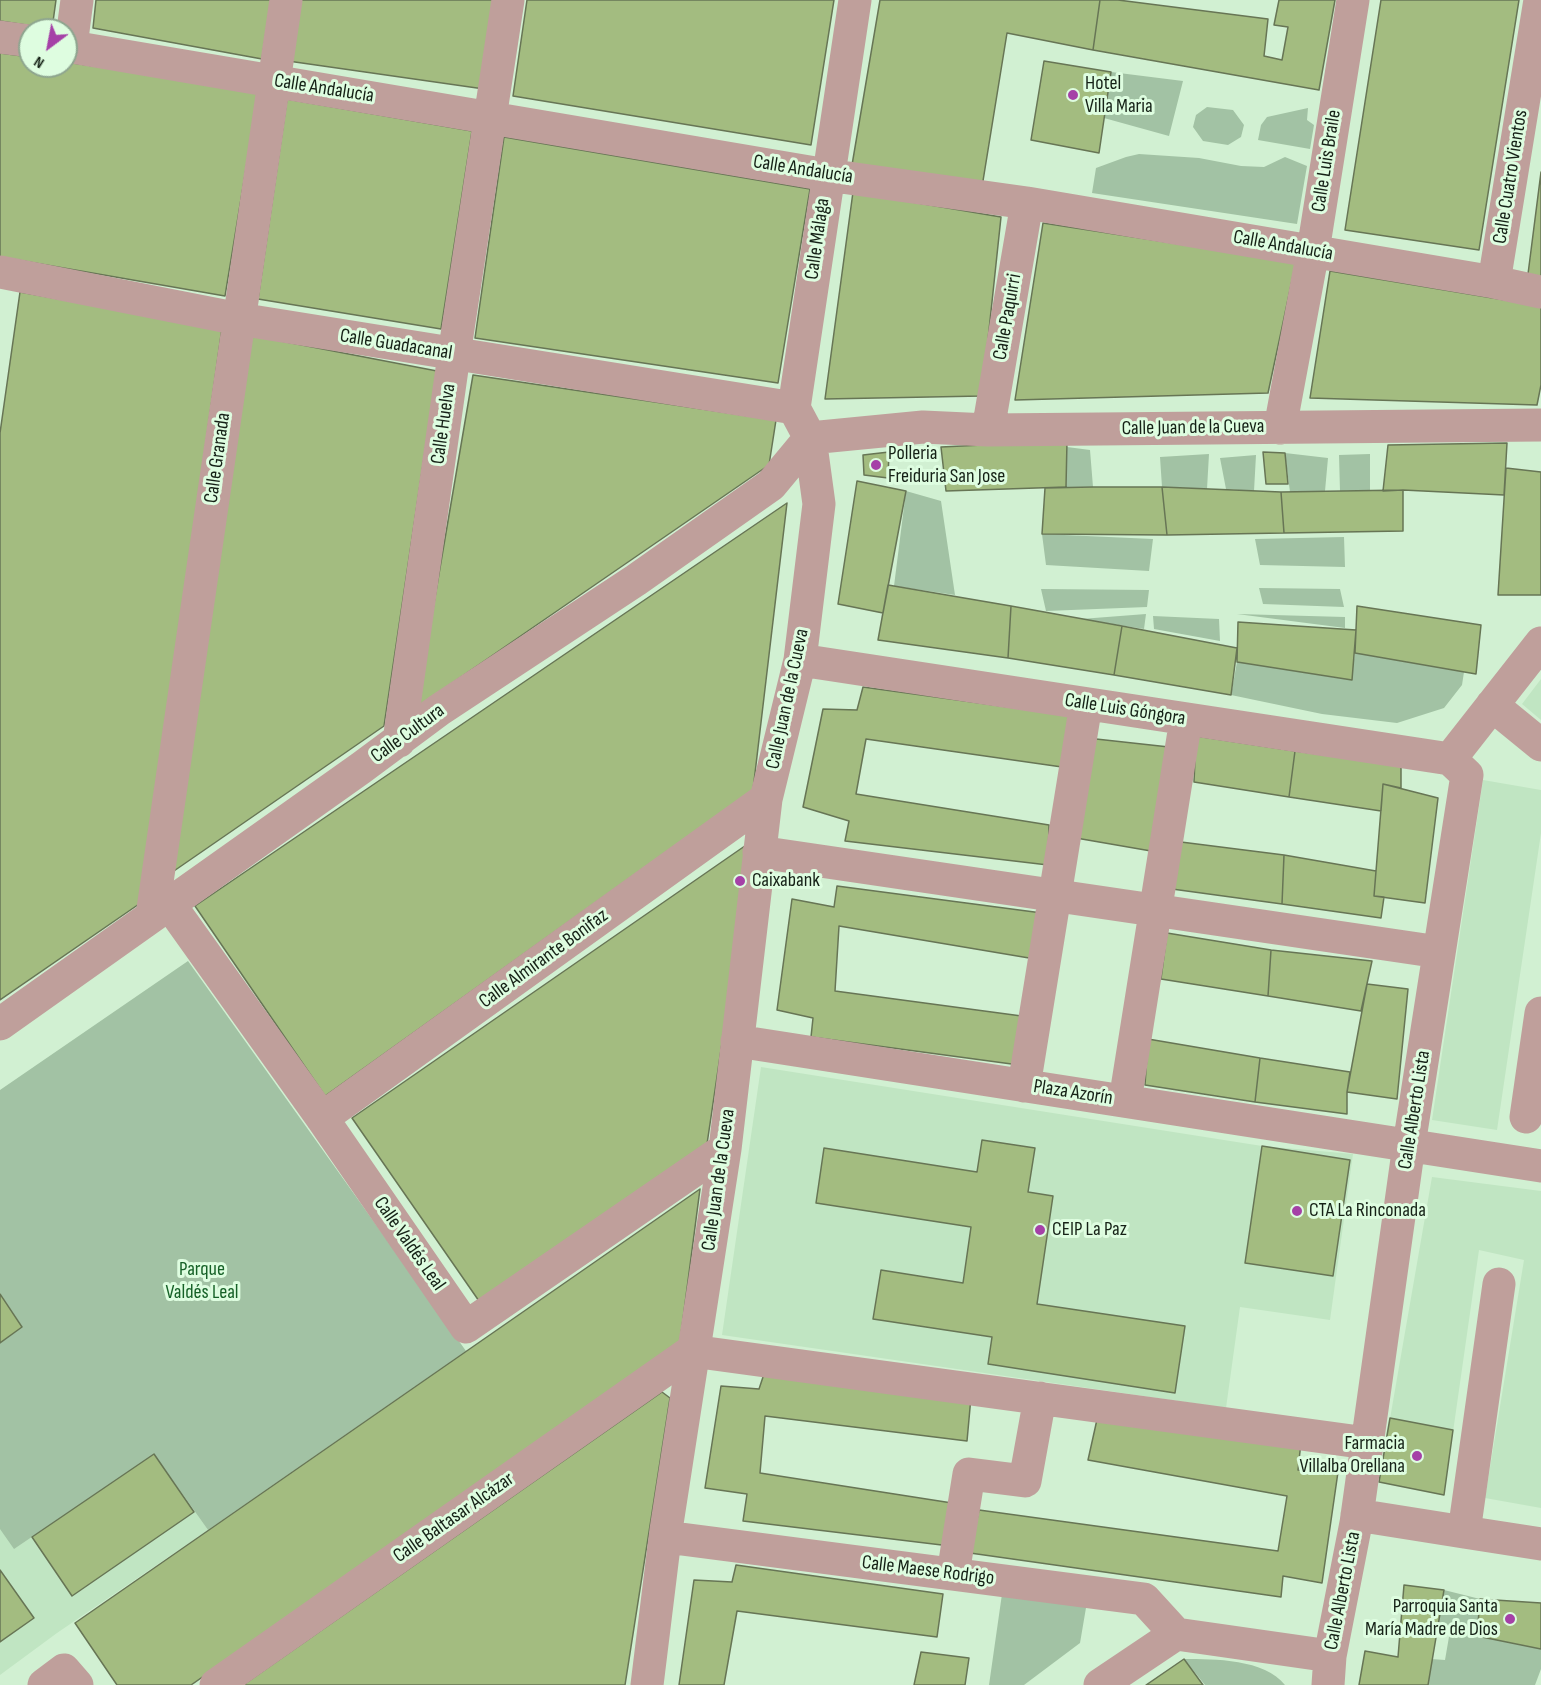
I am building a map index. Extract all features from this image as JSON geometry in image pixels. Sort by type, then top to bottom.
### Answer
[{"type":"street","points":[[73,18],[77,0]]},
{"type":"street","name":"Calle Granada","points":[[161,910],[239,319],[286,0]]},
{"type":"street","name":"Calle Huelva","points":[[399,741],[508,0]]},
{"type":"street","name":"Calle Málaga","points":[[794,408],[827,175],[855,0]]},
{"type":"street","name":"Calle Luis Braile","points":[[1280,428],[1313,251],[1353,0]]},
{"type":"street","name":"Calle Cuatro Vientos","points":[[1494,282],[1540,0]]},
{"type":"street","points":[[0,37],[18,39]]},
{"type":"street","name":"Calle Andalucía","points":[[78,48],[491,116],[827,175],[1027,203],[1494,282],[1541,292]]},
{"type":"street","name":"Calle Paquirri","points":[[988,430],[1027,203]]},
{"type":"street","name":"Calle Guadacanal","points":[[0,272],[239,319],[794,408]]},
{"type":"street","points":[[794,408],[810,438]]},
{"type":"street","name":"Calle Juan de la Cueva","points":[[647,1685],[692,1351],[725,1149],[766,799],[800,660],[819,504],[810,438],[923,427],[988,430],[1541,425]]},
{"type":"street","name":"Calle Cultura","points":[[0,1024],[399,741],[439,710],[636,580],[771,485],[810,438]]},
{"type":"street","points":[[1450,759],[1541,643]]},
{"type":"street","name":"Calle Luis Góngora","points":[[800,660],[1450,759]]},
{"type":"street","points":[[1024,1086],[1086,704]]},
{"type":"street","points":[[1492,705],[1541,745]]},
{"type":"street","points":[[1125,1101],[1186,719]]},
{"type":"street","name":"Calle Alberto Lista","points":[[1329,1671],[1357,1515],[1409,1145],[1467,775],[1450,759]]},
{"type":"street","name":"Calle Almirante Bonifaz","points":[[322,1118],[766,799]]},
{"type":"street","points":[[759,852],[1439,952]]},
{"type":"street","name":"Calle Valdés Leal","points":[[161,910],[322,1118],[466,1327],[725,1149]]},
{"type":"street","points":[[1526,1117],[1541,1013]]},
{"type":"street","name":"Plaza Azorín","points":[[737,1041],[1541,1166]]},
{"type":"street","points":[[1464,1532],[1499,1284]]},
{"type":"street","points":[[692,1351],[1367,1443]]},
{"type":"street","name":"Calle Baltasar Alcázar","points":[[216,1685],[692,1351]]},
{"type":"street","points":[[953,1574],[969,1474],[1025,1481],[1040,1398]]},
{"type":"street","points":[[1357,1515],[1541,1544]]},
{"type":"street","name":"Calle Maese Rodrigo","points":[[666,1537],[1144,1599],[1176,1634]]},
{"type":"street","points":[[1100,1685],[1176,1634],[1329,1671]]},
{"type":"street","points":[[44,1685],[64,1670],[76,1685]]},
{"type":"shaded area","points":[[1541,679],[1541,720],[1522,704]]},
{"type":"shaded area","points":[[1483,780],[1541,790],[1541,833],[1497,1130],[1432,1120]]},
{"type":"shaded area","name":"CEIP La Paz","points":[[761,1067],[1262,1146],[1353,1154],[1330,1320],[1240,1307],[1226,1408],[722,1335]]},
{"type":"shaded area","points":[[1432,1177],[1541,1191],[1541,1508],[1485,1498],[1524,1260],[1479,1250],[1444,1495],[1379,1482]]},
{"type":"shaded area","points":[[0,1293],[97,1437],[154,1454],[208,1530],[57,1633],[0,1675]]},
{"type":"green space","points":[[1111,72],[1183,81],[1169,136],[1104,118]]},
{"type":"green space","points":[[1207,107],[1233,110],[1244,125],[1241,137],[1228,145],[1203,141],[1193,127],[1196,115]]},
{"type":"green space","points":[[1308,108],[1307,120],[1314,125],[1310,149],[1258,140],[1261,125],[1267,117]]},
{"type":"green space","points":[[1139,154],[1199,158],[1241,166],[1264,167],[1285,157],[1307,166],[1297,224],[1092,193],[1096,168]]},
{"type":"green space","points":[[1067,447],[1090,450],[1093,487],[1066,487]]},
{"type":"green space","points":[[1285,453],[1328,458],[1325,491],[1290,492]]},
{"type":"green space","points":[[1209,454],[1207,489],[1162,487],[1160,457]]},
{"type":"green space","points":[[1370,454],[1370,490],[1340,491],[1339,455]]},
{"type":"green space","points":[[1256,455],[1254,491],[1226,489],[1220,458]]},
{"type":"green space","points":[[906,491],[941,501],[955,595],[894,586]]},
{"type":"green space","points":[[1042,534],[1153,539],[1149,571],[1046,565]]},
{"type":"green space","points":[[1344,537],[1345,567],[1260,565],[1255,539]]},
{"type":"green space","points":[[1259,588],[1340,589],[1344,607],[1263,604]]},
{"type":"green space","points":[[1041,589],[1149,590],[1147,607],[1046,611]]},
{"type":"green space","points":[[1146,614],[1144,629],[1081,619]]},
{"type":"green space","points":[[1237,614],[1345,617],[1345,628]]},
{"type":"green space","points":[[1153,616],[1219,619],[1220,641],[1154,629]]},
{"type":"green space","points":[[1355,653],[1464,672],[1462,685],[1444,708],[1397,723],[1322,714],[1231,695],[1237,662],[1351,680]]},
{"type":"green space","name":"Parque Valdés Leal","points":[[188,961],[466,1351],[208,1530],[154,1454],[14,1549],[0,1529],[0,1343],[22,1326],[0,1293],[0,1090]]},
{"type":"green space","points":[[1003,1587],[1088,1596],[1080,1643],[1024,1685],[989,1685]]},
{"type":"green space","points":[[1444,1590],[1480,1599],[1478,1636],[1541,1649],[1541,1669],[1535,1685],[1428,1685],[1431,1659],[1445,1660],[1450,1631],[1437,1629]]},
{"type":"green space","points":[[1184,1659],[1224,1660],[1252,1665],[1276,1676],[1285,1685],[1205,1685]]},
{"type":"building","points":[[0,0],[56,0],[54,18],[18,18],[18,24],[0,21]]},
{"type":"building","points":[[96,0],[271,0],[262,59],[93,28]]},
{"type":"building","points":[[297,0],[496,0],[484,89],[288,61]]},
{"type":"building","points":[[527,0],[834,0],[811,145],[513,96]]},
{"type":"building","points":[[880,0],[1100,0],[1093,50],[1007,33],[982,187],[852,165]]},
{"type":"building","points":[[1100,0],[1118,0],[1268,19],[1264,56],[1282,60],[1288,27],[1274,25],[1279,0],[1335,0],[1319,90],[1093,50]]},
{"type":"building","points":[[1381,0],[1519,0],[1479,250],[1345,230]]},
{"type":"building","points":[[0,53],[18,55],[18,78],[78,78],[78,64],[259,90],[225,296],[0,257]]},
{"type":"building","name":"Hotel Villa Maria","points":[[1044,61],[1111,72],[1099,153],[1031,140]]},
{"type":"building","points":[[287,99],[472,131],[441,329],[258,299]]},
{"type":"building","points":[[504,137],[810,189],[778,383],[475,338]]},
{"type":"building","points":[[1541,172],[1541,277],[1528,274]]},
{"type":"building","points":[[853,192],[1001,217],[982,396],[825,399]]},
{"type":"building","points":[[1043,223],[1296,262],[1268,393],[1015,400]]},
{"type":"building","points":[[1330,271],[1541,306],[1541,385],[1537,405],[1310,398]]},
{"type":"building","points":[[20,292],[222,328],[142,902],[0,1000],[0,433]]},
{"type":"building","points":[[250,335],[437,371],[384,726],[171,873]]},
{"type":"building","points":[[473,375],[776,420],[769,465],[416,708]]},
{"type":"building","points":[[1067,441],[1066,487],[946,491],[941,447]]},
{"type":"building","points":[[1507,443],[1504,495],[1383,491],[1388,445]]},
{"type":"building","name":"Polleria Freiduria San Jose","points":[[889,452],[888,478],[864,475],[863,455]]},
{"type":"building","points":[[1263,452],[1285,453],[1288,484],[1266,484]]},
{"type":"building","points":[[1506,468],[1541,472],[1541,595],[1498,595]]},
{"type":"building","points":[[857,481],[906,491],[883,613],[838,604]]},
{"type":"building","points":[[1162,487],[1167,535],[1042,534],[1045,488]]},
{"type":"building","points":[[1162,487],[1281,492],[1284,533],[1167,535]]},
{"type":"building","points":[[1403,490],[1403,531],[1284,533],[1281,492]]},
{"type":"building","points":[[787,503],[753,790],[325,1096],[195,906]]},
{"type":"building","points":[[888,585],[1011,606],[1008,658],[878,640]]},
{"type":"building","points":[[1011,606],[1122,626],[1114,675],[1008,658]]},
{"type":"building","points":[[1357,606],[1481,625],[1476,674],[1355,653]]},
{"type":"building","points":[[1238,622],[1356,630],[1352,680],[1237,662]]},
{"type":"building","points":[[1122,626],[1237,648],[1231,695],[1114,675]]},
{"type":"building","points":[[863,687],[1074,716],[1062,767],[866,739],[856,794],[1049,825],[1048,865],[845,841],[849,821],[803,807],[823,709],[857,710]]},
{"type":"building","points":[[1196,736],[1295,751],[1289,797],[1194,782]]},
{"type":"building","points":[[1087,738],[1169,747],[1151,851],[1076,838]]},
{"type":"building","points":[[1295,751],[1401,765],[1401,788],[1383,784],[1381,811],[1289,797]]},
{"type":"building","points":[[1383,784],[1438,798],[1425,903],[1374,896]]},
{"type":"building","points":[[752,841],[707,1144],[479,1301],[352,1118]]},
{"type":"building","points":[[1181,842],[1284,855],[1282,904],[1172,889]]},
{"type":"building","points":[[1284,855],[1376,871],[1374,896],[1384,897],[1381,918],[1282,904]]},
{"type":"building","points":[[837,886],[1042,913],[1035,959],[839,926],[835,991],[1029,1017],[1019,1065],[811,1037],[813,1018],[777,1010],[792,899],[834,907]]},
{"type":"building","points":[[1167,933],[1271,950],[1268,996],[1161,979]]},
{"type":"building","points":[[1271,950],[1372,961],[1361,1011],[1268,996]]},
{"type":"building","points":[[1367,984],[1408,989],[1397,1099],[1347,1092]]},
{"type":"building","points":[[1148,1039],[1260,1058],[1255,1102],[1145,1085]]},
{"type":"building","points":[[1260,1058],[1350,1072],[1347,1114],[1255,1102]]},
{"type":"building","points":[[982,1140],[1035,1148],[1028,1192],[1053,1196],[1037,1304],[1185,1326],[1175,1393],[988,1364],[992,1337],[873,1319],[881,1270],[963,1283],[971,1227],[816,1203],[824,1148],[977,1172]]},
{"type":"building","name":"CTA La Rinconada","points":[[1262,1146],[1350,1160],[1333,1276],[1245,1263]]},
{"type":"building","points":[[700,1189],[680,1342],[191,1685],[117,1685],[75,1623]]},
{"type":"building","points":[[0,1294],[22,1327],[0,1343]]},
{"type":"building","points":[[767,1365],[971,1397],[967,1441],[765,1416],[760,1473],[952,1503],[950,1546],[743,1521],[747,1494],[705,1488],[721,1386],[759,1389]]},
{"type":"building","points":[[662,1392],[670,1398],[625,1685],[243,1685]]},
{"type":"building","points":[[1098,1415],[1301,1442],[1298,1470],[1338,1472],[1322,1583],[1283,1576],[1281,1597],[970,1553],[979,1510],[1278,1551],[1287,1496],[1088,1460]]},
{"type":"building","name":"Farmacia Villalba Orellana","points":[[1390,1418],[1453,1430],[1444,1495],[1379,1482]]},
{"type":"building","points":[[154,1454],[194,1512],[72,1596],[32,1537]]},
{"type":"building","points":[[736,1565],[943,1594],[937,1637],[737,1611],[724,1685],[679,1685],[694,1580],[732,1582]]},
{"type":"building","points":[[0,1570],[34,1618],[0,1642]]},
{"type":"building","points":[[1404,1585],[1444,1590],[1428,1685],[1359,1685],[1365,1651],[1398,1657]]},
{"type":"building","name":"Parroquia Santa María Madre de Dios","points":[[1480,1599],[1541,1603],[1541,1649],[1477,1636]]},
{"type":"building","points":[[921,1652],[969,1658],[965,1685],[914,1685]]},
{"type":"building","points":[[1184,1659],[1203,1685],[1146,1685]]},
{"type":"place","name":"Hotel Villa Maria","points":[[1073,95]]},
{"type":"place","name":"Polleria Freiduria San Jose","points":[[876,465]]},
{"type":"place","name":"Caixabank","points":[[740,881]]},
{"type":"place","name":"CTA La Rinconada","points":[[1297,1211]]},
{"type":"place","name":"CEIP La Paz","points":[[1040,1230]]},
{"type":"place","name":"Farmacia Villalba Orellana","points":[[1417,1456]]},
{"type":"place","name":"Parroquia Santa María Madre de Dios","points":[[1510,1619]]}]
